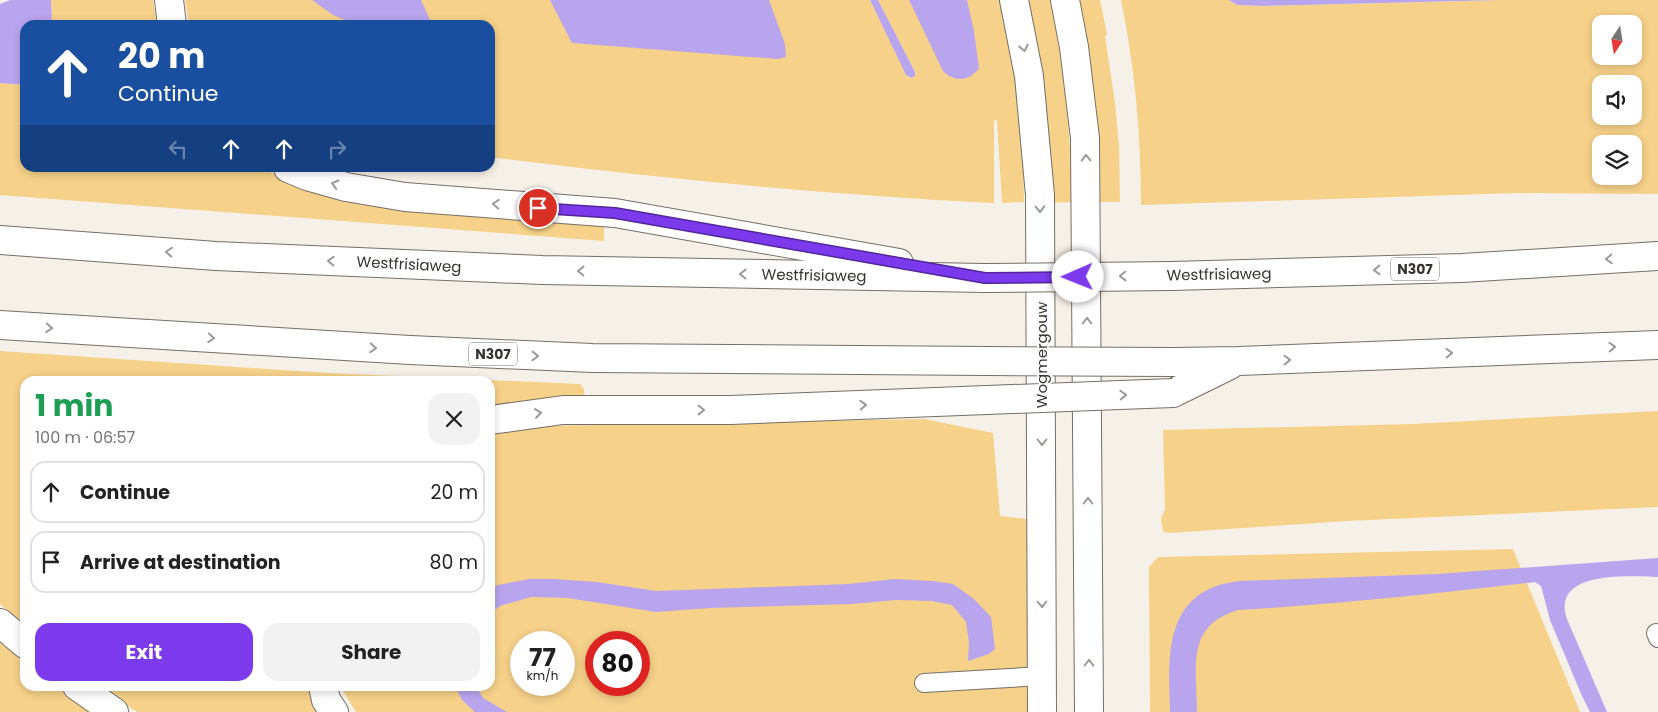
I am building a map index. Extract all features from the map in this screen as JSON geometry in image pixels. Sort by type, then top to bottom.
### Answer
[{"type":"main road","points":[[169,0],[171,20]]},
{"type":"main road","name":"Wogmergouw","points":[[1014,0],[1029,76],[1040,195],[1042,712]]},
{"type":"main road","points":[[1064,0],[1074,47],[1085,138],[1089,712]]},
{"type":"main road","name":"N307","points":[[298,172],[346,187],[405,197],[615,213],[985,278]]},
{"type":"main road","name":"Westfrisiaweg","points":[[0,240],[216,256],[542,270],[985,278],[1172,276],[1462,268],[1658,256]]},
{"type":"main road","name":"N307","points":[[0,325],[410,350],[592,358],[987,362],[1238,362],[1658,345]]},
{"type":"main road","name":"N307","points":[[495,419],[563,410],[730,410],[1172,394],[1238,362]]},
{"type":"main road","points":[[0,623],[20,640]]},
{"type":"main road","points":[[85,691],[114,712]]},
{"type":"main road","points":[[324,691],[326,700],[334,712]]},
{"type":"lane","points":[[924,683],[1042,676]]},
{"type":"shaded area","points":[[10,0],[51,0],[52,20],[20,20],[20,85],[0,83],[0,4]]},
{"type":"shaded area","points":[[51,0],[153,0],[156,20],[52,20]]},
{"type":"shaded area","points":[[185,0],[870,0],[908,78],[916,74],[878,0],[1002,0],[1022,115],[1024,202],[1002,203],[997,120],[994,121],[994,203],[742,185],[495,158],[495,20],[188,20]]},
{"type":"shaded area","points":[[312,0],[421,0],[430,20],[346,20],[333,15]]},
{"type":"shaded area","points":[[550,0],[769,0],[785,44],[786,57],[778,59],[572,43]]},
{"type":"shaded area","points":[[870,0],[878,0],[915,72],[915,76],[911,78],[906,75]]},
{"type":"shaded area","points":[[909,0],[967,0],[974,31],[979,68],[971,76],[957,79],[943,71]]},
{"type":"shaded area","points":[[1026,0],[1051,0],[1066,101],[1072,202],[1049,203]]},
{"type":"shaded area","points":[[1076,0],[1100,0],[1101,4],[1107,35],[1105,36],[1115,103],[1119,146],[1120,202],[1097,202]]},
{"type":"shaded area","points":[[1121,0],[1229,0],[1237,5],[1263,6],[1500,0],[1658,0],[1658,194],[1518,193],[1141,205],[1140,153],[1130,51]]},
{"type":"shaded area","points":[[1229,0],[1500,0],[1263,6],[1237,5]]},
{"type":"shaded area","points":[[0,83],[20,85],[20,172],[270,172],[288,181],[404,208],[604,226],[604,241],[0,195]]},
{"type":"shaded area","points":[[0,351],[397,376],[20,376],[20,621],[0,604]]},
{"type":"shaded area","points":[[495,380],[580,384],[584,389],[581,398],[495,404]]},
{"type":"shaded area","points":[[1658,411],[1658,507],[1347,521],[1163,532],[1161,518],[1165,510],[1163,430],[1412,424]]},
{"type":"shaded area","points":[[924,419],[993,433],[1000,516],[1027,519],[1027,712],[356,712],[343,691],[495,691],[495,432],[540,426]]},
{"type":"shaded area","points":[[1513,549],[1580,712],[1150,712],[1149,567],[1158,557]]},
{"type":"shaded area","points":[[1658,558],[1658,577],[1630,576],[1596,579],[1581,584],[1570,592],[1565,603],[1567,619],[1607,712],[1590,712],[1550,620],[1541,586],[1535,582],[1387,598],[1238,610],[1221,617],[1209,626],[1202,637],[1196,664],[1197,712],[1170,712],[1170,656],[1178,621],[1187,606],[1200,594],[1219,585],[1239,581],[1437,574]]},
{"type":"shaded area","points":[[529,579],[554,579],[597,582],[656,591],[848,584],[895,579],[933,581],[953,584],[974,599],[991,617],[995,649],[989,654],[968,661],[969,642],[966,622],[952,605],[932,601],[896,600],[853,604],[710,608],[656,612],[568,598],[531,597],[500,606],[495,610],[495,586]]},
{"type":"shaded area","points":[[0,640],[20,657],[20,691],[62,691],[89,712],[0,712]]},
{"type":"shaded area","points":[[107,691],[308,691],[318,712],[137,712]]},
{"type":"shaded area","points":[[458,691],[479,691],[483,698],[507,712],[475,712],[462,700]]},
{"type":"route","points":[[538,208],[615,213],[985,278],[1078,277]]}]
